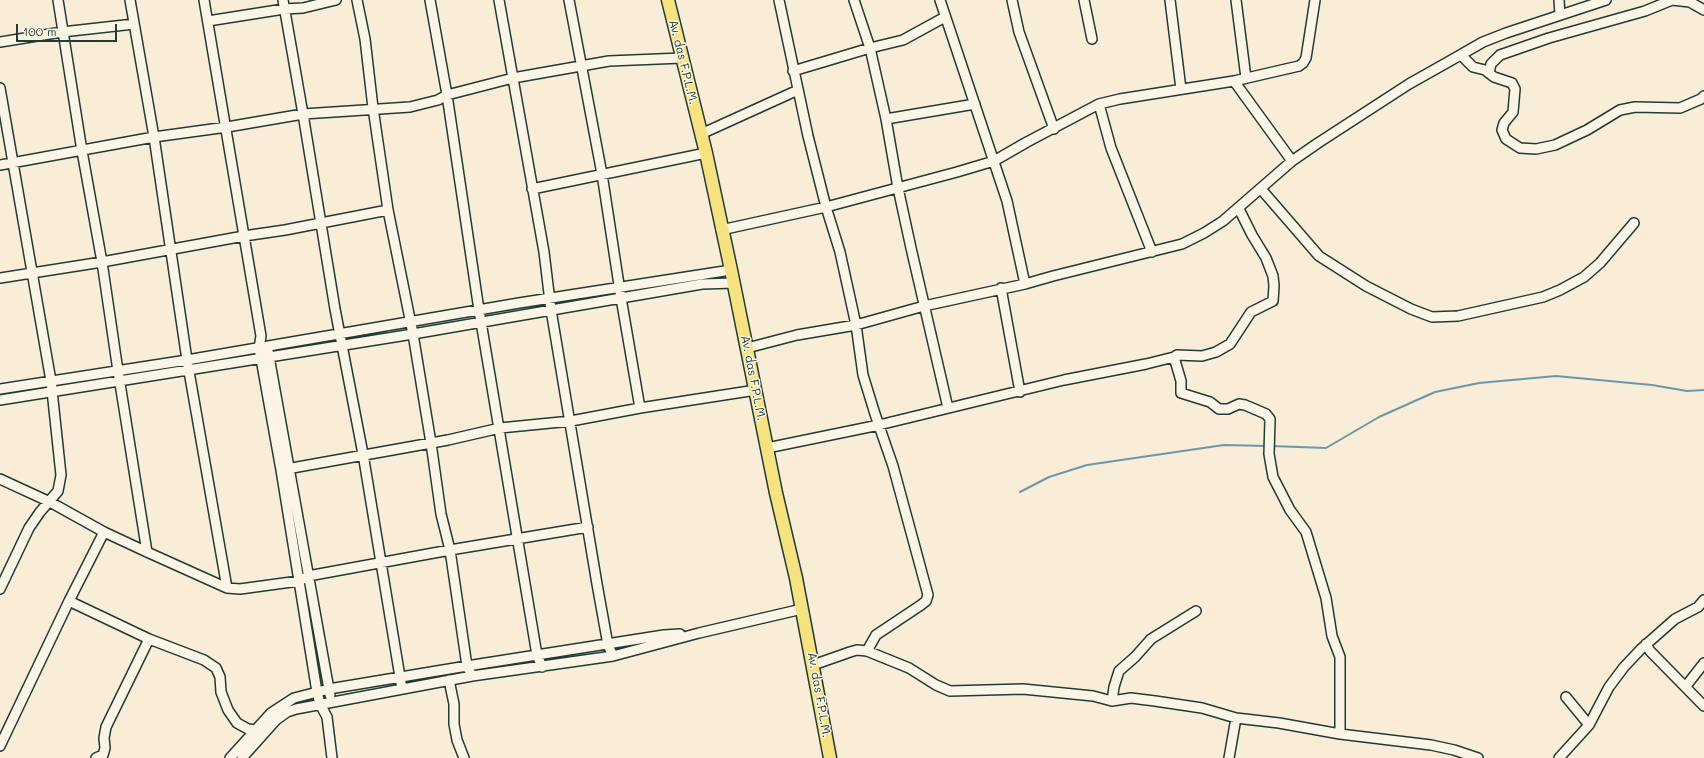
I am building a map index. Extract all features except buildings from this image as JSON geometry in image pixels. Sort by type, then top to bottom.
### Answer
[{"type":"main road","name":"Av. das F.P.L.M.","points":[[668,0],[706,154],[721,230],[734,283],[756,390],[766,448],[802,609],[830,758]]},
{"type":"street","points":[[58,0],[62,32],[102,262],[147,552]]},
{"type":"street","points":[[130,0],[154,137],[187,360],[227,588]]},
{"type":"street","points":[[204,0],[285,469],[308,576],[332,702],[327,717]]},
{"type":"street","points":[[208,21],[284,4],[303,8],[336,0]]},
{"type":"street","points":[[357,0],[365,39],[372,108],[388,210],[413,334],[441,514],[450,550],[467,666],[472,676]]},
{"type":"street","points":[[430,0],[447,95],[481,322],[537,655],[542,666]]},
{"type":"street","points":[[499,0],[544,252],[549,298],[608,645],[613,656]]},
{"type":"street","points":[[570,0],[602,174],[619,287],[640,408]]},
{"type":"street","points":[[779,0],[798,90],[826,207],[840,252],[856,325],[863,375],[895,473],[928,595],[926,601],[921,605],[876,635],[867,650]]},
{"type":"street","points":[[854,0],[870,48],[886,119],[898,188],[948,408]]},
{"type":"street","points":[[940,0],[1007,201],[1025,284]]},
{"type":"street","points":[[1012,0],[1019,32],[1054,128]]},
{"type":"street","points":[[1084,0],[1092,39]]},
{"type":"street","points":[[1170,0],[1181,89]]},
{"type":"street","points":[[1236,0],[1246,78]]},
{"type":"street","points":[[721,230],[826,207],[994,161],[1099,104],[1120,99],[1234,81],[1299,66],[1306,58],[1315,0]]},
{"type":"street","points":[[1559,0],[1560,15]]},
{"type":"street","points":[[747,348],[797,335],[856,325],[924,306],[1025,284],[1182,244],[1223,221],[1239,209],[1292,161],[1365,112],[1483,42],[1606,0]]},
{"type":"street","points":[[1489,73],[1491,64],[1500,55],[1549,38],[1645,11],[1672,0],[1690,2],[1704,10]]},
{"type":"street","points":[[284,4],[304,114],[321,223],[363,454],[399,679],[402,689]]},
{"type":"street","points":[[794,71],[870,48],[903,40],[945,17]]},
{"type":"street","points":[[0,42],[62,32],[134,24]]},
{"type":"street","points":[[1461,55],[1473,67],[1485,70],[1502,81],[1512,83],[1515,89],[1513,112],[1504,123],[1502,130],[1506,139],[1520,148],[1536,149],[1555,145],[1587,130],[1620,110],[1635,107],[1680,108],[1701,99],[1704,96]]},
{"type":"street","points":[[0,165],[154,137],[304,114],[372,108],[410,107],[438,100],[447,95],[513,78],[581,66],[622,60],[682,58]]},
{"type":"street","points":[[1234,81],[1292,161]]},
{"type":"street","points":[[0,88],[53,392],[61,475],[58,491],[40,512],[29,528],[0,589]]},
{"type":"street","points":[[701,134],[798,90]]},
{"type":"street","points":[[886,119],[975,104]]},
{"type":"street","points":[[1099,104],[1111,148],[1152,252]]},
{"type":"street","points":[[532,189],[706,154]]},
{"type":"street","points":[[1260,189],[1319,256],[1373,289],[1411,309],[1432,317],[1458,316],[1543,297],[1560,290],[1584,277],[1600,263],[1634,223]]},
{"type":"street","points":[[766,448],[879,425],[1020,392],[1064,380],[1174,357],[1176,355],[1188,354],[1202,356],[1216,352],[1230,344],[1251,312],[1273,301],[1273,276],[1266,258],[1239,209]]},
{"type":"street","points":[[0,278],[285,230],[388,210]]},
{"type":"street","points":[[0,400],[189,370],[341,335],[479,310],[731,270]]},
{"type":"street","points":[[0,389],[187,360],[343,344],[413,334],[702,284],[734,283]]},
{"type":"street","points":[[1001,288],[1020,392]]},
{"type":"street","points":[[1174,357],[1181,381],[1182,393],[1210,402],[1219,409],[1228,408],[1239,404],[1245,405],[1266,414],[1270,418],[1269,454],[1273,477],[1290,510],[1306,532],[1326,598],[1332,636],[1340,657],[1340,734]]},
{"type":"street","points":[[285,469],[431,443],[500,428],[571,422],[640,408],[756,390]]},
{"type":"street","points":[[285,469],[299,581],[317,692],[320,704],[327,717],[332,758]]},
{"type":"street","points":[[0,479],[50,502],[104,532],[227,588],[240,589],[299,581],[308,576],[518,538],[588,527]]},
{"type":"street","points":[[0,746],[68,601],[104,532]]},
{"type":"street","points":[[68,601],[149,639],[204,660],[216,668],[220,677],[221,692],[228,710],[236,723],[248,729],[255,730]]},
{"type":"street","points":[[1559,758],[1565,755],[1589,724],[1609,687],[1624,667],[1646,644],[1675,619],[1702,606]]},
{"type":"street","points":[[242,758],[276,720],[287,712],[296,708],[472,676],[613,656],[699,633],[802,609]]},
{"type":"street","points":[[1112,701],[1114,687],[1120,671],[1151,639],[1196,611]]},
{"type":"street","points":[[230,758],[271,713],[294,698],[317,692],[467,666],[664,635],[699,633]]},
{"type":"street","points":[[96,758],[103,755],[105,748],[104,738],[106,727],[149,639]]},
{"type":"street","points":[[1646,644],[1650,651],[1704,706]]},
{"type":"street","points":[[813,666],[850,652],[867,650],[909,668],[936,686],[950,691],[1023,689],[1093,696],[1112,701],[1131,698],[1155,700],[1202,708],[1236,718],[1280,723],[1340,734],[1454,750],[1478,758]]},
{"type":"street","points":[[1686,686],[1704,663]]},
{"type":"street","points":[[449,680],[454,704],[454,724],[457,740],[464,758]]},
{"type":"street","points":[[1566,697],[1589,724]]},
{"type":"street","points":[[1229,758],[1236,718]]},
{"type":"waterway","points":[[1272,446],[1326,448],[1379,417],[1435,392],[1479,383],[1556,376],[1652,385],[1687,391],[1704,390]]},
{"type":"waterway","points":[[1020,492],[1049,477],[1087,465],[1224,445],[1266,446]]}]
